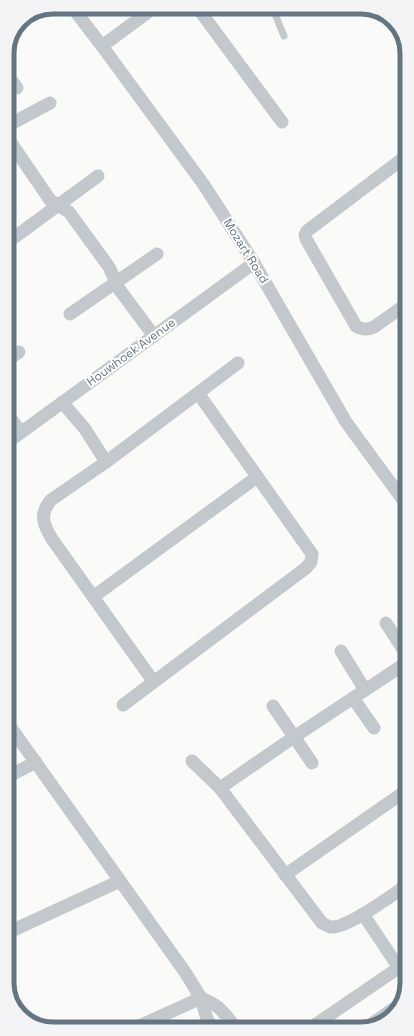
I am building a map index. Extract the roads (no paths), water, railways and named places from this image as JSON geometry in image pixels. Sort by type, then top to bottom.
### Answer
[{"type":"street","name":"Mozart Road","points":[[77,14],[204,185],[254,263],[346,422],[400,496]]},
{"type":"street","points":[[102,46],[145,14]]},
{"type":"street","points":[[202,14],[282,122]]},
{"type":"street","points":[[14,84],[17,88]]},
{"type":"street","points":[[14,122],[50,103]]},
{"type":"street","points":[[14,147],[50,200],[68,212],[109,267],[119,289],[154,336]]},
{"type":"street","points":[[400,161],[307,231],[305,235],[356,326],[369,330],[400,309]]},
{"type":"street","points":[[14,238],[98,176]]},
{"type":"street","points":[[70,314],[156,254]]},
{"type":"street","name":"Houwhoek Avenue","points":[[14,437],[254,263]]},
{"type":"street","points":[[14,356],[19,352]]},
{"type":"street","points":[[153,681],[44,527],[43,517],[45,507],[51,500],[106,462],[238,363]]},
{"type":"street","points":[[123,705],[153,681],[306,568],[311,562],[312,554],[256,477],[198,393]]},
{"type":"street","points":[[62,402],[84,429],[106,462]]},
{"type":"street","points":[[14,423],[21,432]]},
{"type":"street","points":[[93,597],[256,477]]},
{"type":"street","points":[[386,623],[400,645]]},
{"type":"street","points":[[341,651],[365,690]]},
{"type":"street","points":[[220,788],[400,667]]},
{"type":"street","points":[[353,698],[374,728]]},
{"type":"street","points":[[274,706],[312,763]]},
{"type":"street","points":[[14,731],[185,972],[201,998],[209,1022]]},
{"type":"street","points":[[192,761],[220,788],[322,923],[330,927],[340,925],[363,914],[400,890]]},
{"type":"street","points":[[14,773],[36,762]]},
{"type":"street","points":[[285,875],[400,794]]},
{"type":"street","points":[[14,930],[120,881]]},
{"type":"street","points":[[363,914],[400,961]]},
{"type":"street","points":[[319,1022],[400,967]]},
{"type":"street","points":[[148,1022],[201,998],[216,1005],[231,1022]]},
{"type":"lane","points":[[275,14],[284,36]]},
{"type":"lane","points":[[371,1021],[393,1006]]}]
